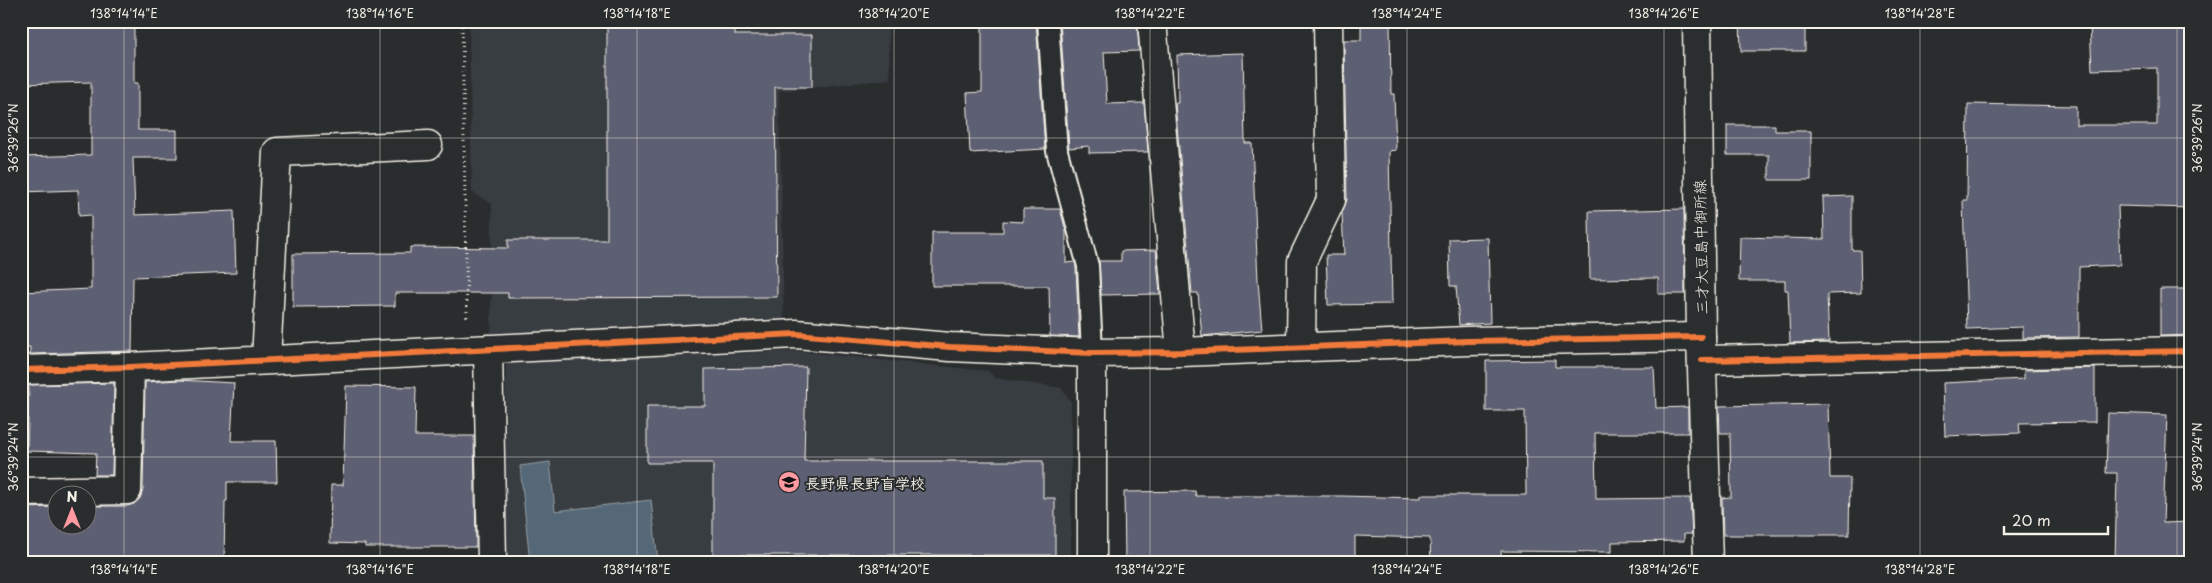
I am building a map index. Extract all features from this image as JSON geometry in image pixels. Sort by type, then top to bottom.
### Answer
[{"type":"street","points":[[1152,21],[1181,352]]},
{"type":"street","points":[[1301,347],[1302,261],[1331,200],[1328,21]]},
{"type":"street","name":"三才大豆島中御所線","points":[[1698,21],[1701,348],[1708,562]]},
{"type":"street","points":[[266,360],[277,152],[428,145]]},
{"type":"street","points":[[21,370],[130,367],[796,334],[950,346],[1092,353],[1181,352],[1301,347],[2191,351]]},
{"type":"street","points":[[478,350],[492,562]]},
{"type":"street","points":[[1092,353],[1092,562]]},
{"type":"street","points":[[21,492],[127,490],[130,367]]},
{"type":"lane","points":[[1048,21],[1057,151],[1088,266],[1092,353]]},
{"type":"path","points":[[462,21],[478,350]]},
{"type":"shaded area","points":[[469,21],[888,21],[890,79],[779,91],[784,326],[491,333],[492,204],[472,192]]},
{"type":"shaded area","name":"長野県長野盲学校","points":[[795,351],[988,371],[995,378],[1061,388],[1071,402],[1071,562],[506,562],[506,363]]},
{"type":"water","points":[[550,462],[555,511],[651,500],[658,562],[530,562],[520,466]]},
{"type":"building","points":[[21,21],[134,21],[134,83],[138,83],[138,130],[177,130],[177,158],[133,158],[135,215],[234,211],[236,273],[133,277],[132,351],[30,354],[30,347],[21,347],[21,292],[91,289],[91,215],[79,216],[78,190],[21,192],[21,157],[91,155],[91,82],[21,84]]},
{"type":"building","points":[[607,21],[735,21],[735,35],[812,35],[812,87],[775,87],[777,297],[508,298],[508,293],[395,293],[395,306],[293,307],[293,254],[410,253],[410,247],[508,248],[508,240],[607,240]]},
{"type":"building","points":[[982,21],[1036,21],[1045,149],[970,153],[967,93],[982,92]]},
{"type":"building","points":[[1060,21],[1137,21],[1139,51],[1104,52],[1107,104],[1144,103],[1148,152],[1089,153],[1089,146],[1069,148]]},
{"type":"building","points":[[1361,21],[1390,21],[1391,94],[1394,94],[1396,150],[1389,151],[1392,304],[1328,305],[1326,255],[1344,255],[1342,213],[1347,200],[1344,40],[1361,40]]},
{"type":"building","points":[[1740,21],[1805,21],[1805,51],[1741,51]]},
{"type":"building","points":[[2191,21],[2191,208],[2118,206],[2120,265],[2079,267],[2079,337],[2023,338],[2023,327],[1967,329],[1963,200],[1967,200],[1968,104],[2076,106],[2076,125],[2157,125],[2157,68],[2092,70],[2090,24]]},
{"type":"building","points":[[1243,53],[1245,143],[1252,143],[1262,330],[1202,336],[1198,293],[1192,293],[1175,103],[1178,103],[1177,55]]},
{"type":"building","points":[[1727,125],[1775,125],[1775,131],[1811,131],[1811,180],[1769,180],[1769,155],[1727,155]]},
{"type":"building","points":[[1852,196],[1852,250],[1860,250],[1861,293],[1827,294],[1829,342],[1790,343],[1788,290],[1785,290],[1785,281],[1739,281],[1740,237],[1824,239],[1823,197]]},
{"type":"building","points":[[1023,209],[1060,209],[1066,231],[1066,263],[1075,262],[1076,268],[1079,337],[1050,336],[1049,286],[932,286],[932,232],[1003,232],[1003,221],[1023,222]]},
{"type":"building","points":[[1684,209],[1685,294],[1658,294],[1658,278],[1590,279],[1589,211]]},
{"type":"building","points":[[1488,238],[1490,323],[1459,325],[1456,286],[1450,286],[1449,239]]},
{"type":"building","points":[[1156,250],[1160,294],[1101,295],[1099,261],[1121,261],[1121,251]]},
{"type":"building","points":[[2160,289],[2191,289],[2191,335],[2160,336]]},
{"type":"building","points":[[1555,360],[1555,367],[1654,367],[1656,408],[1688,407],[1688,433],[1595,433],[1596,499],[1690,498],[1692,534],[1684,534],[1684,541],[1612,542],[1612,552],[1501,551],[1502,562],[1431,562],[1430,538],[1355,536],[1355,562],[1201,562],[1201,558],[1125,560],[1124,492],[1195,491],[1196,496],[1421,498],[1421,495],[1526,495],[1525,411],[1486,411],[1486,361]]},
{"type":"building","points":[[806,367],[804,461],[1043,461],[1043,498],[1055,498],[1055,555],[713,555],[713,463],[647,463],[647,406],[705,406],[705,369]]},
{"type":"building","points":[[2095,368],[2095,422],[2019,423],[2020,433],[1945,436],[1943,383],[2024,379],[2024,370]]},
{"type":"building","points":[[179,380],[234,383],[231,441],[276,441],[277,482],[227,482],[224,562],[21,562],[21,508],[48,507],[48,536],[98,536],[98,506],[127,506],[134,504],[140,498],[143,490],[145,382]]},
{"type":"building","points":[[114,383],[112,475],[95,475],[96,453],[27,451],[29,385]]},
{"type":"building","points":[[346,386],[416,387],[415,436],[474,436],[476,547],[365,547],[365,544],[330,543],[331,485],[343,485]]},
{"type":"building","points":[[1828,404],[1830,478],[1850,478],[1849,535],[1723,535],[1722,498],[1731,497],[1730,433],[1720,433],[1719,406]]},
{"type":"building","points":[[2108,413],[2167,415],[2163,523],[2191,522],[2191,562],[2115,562],[2117,473],[2106,473]]},
{"type":"cycle path","points":[[21,370],[130,367],[796,334],[950,347],[1092,353],[1181,352],[1468,341],[1701,337]]},
{"type":"cycle path","points":[[1702,360],[2191,351]]},
{"type":"place","name":"長野県長野盲学校","points":[[789,482]]}]
